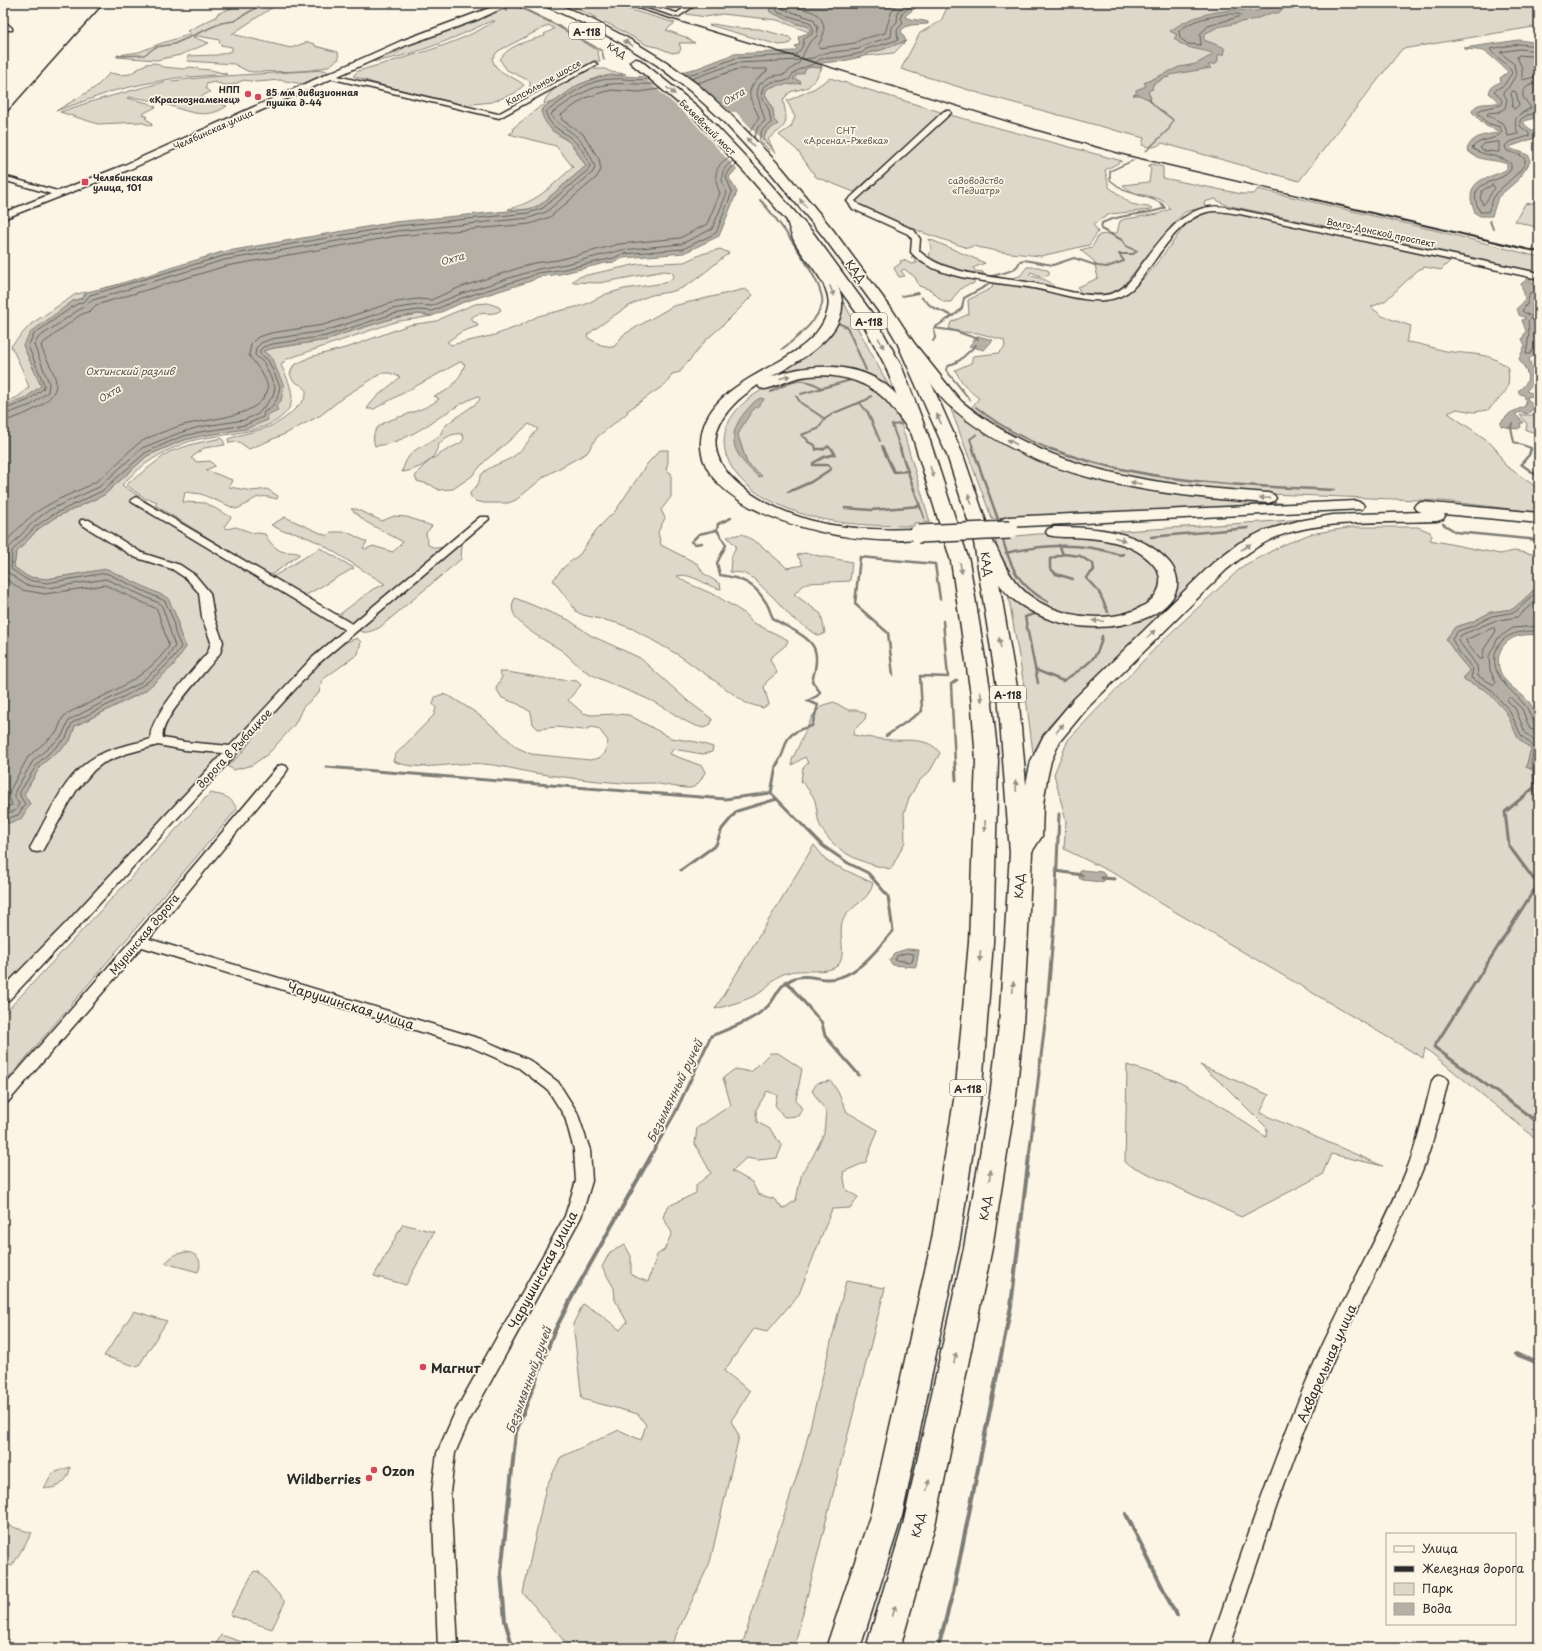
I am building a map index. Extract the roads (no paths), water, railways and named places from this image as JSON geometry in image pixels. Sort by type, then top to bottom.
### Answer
[{"type":"highway","name":"КАД","points":[[547,3],[607,32],[661,63]]},
{"type":"highway","name":"КАД","points":[[535,6],[576,25],[614,48]]},
{"type":"highway","name":"КАД","points":[[624,54],[642,66]]},
{"type":"highway","name":"Беляевский мост","points":[[661,63],[693,87],[724,115],[777,170]]},
{"type":"highway","name":"Беляевский мост","points":[[642,66],[694,110],[754,174]]},
{"type":"highway","name":"КАД","points":[[777,170],[828,233],[888,314],[904,340],[955,455],[982,536],[1008,693],[1021,853],[1005,1080],[978,1248],[919,1525],[883,1648]]},
{"type":"highway","name":"КАД","points":[[754,174],[809,237],[866,316],[893,365],[920,435],[960,562],[981,695],[987,760],[981,942],[969,1086],[946,1239],[886,1516],[843,1648]]},
{"type":"main road","points":[[794,221],[799,239],[826,277],[834,296],[835,308],[832,319],[827,330],[813,344],[755,381],[724,405],[716,415],[709,433],[708,447],[713,463],[720,475],[735,490],[774,514],[804,524],[852,534],[890,535],[917,531],[1272,515],[1382,512],[1539,526]]},
{"type":"main road","points":[[904,340],[956,404],[999,435],[1043,456],[1110,477],[1179,490],[1359,506]]},
{"type":"main road","points":[[920,435],[891,396],[882,389],[859,378],[840,373],[801,373],[764,385],[734,407],[725,420],[719,435],[719,448],[724,464],[734,477],[747,489],[768,502],[788,511],[828,522],[876,528],[988,535],[1010,528],[1359,506],[1418,506],[1539,518]]},
{"type":"main road","points":[[1021,853],[1032,836],[1033,804],[1037,779],[1041,761],[1051,739],[1081,703],[1220,566],[1245,547],[1269,534],[1298,526],[1333,520],[1437,516]]},
{"type":"main road","points":[[982,536],[1005,579],[1013,590],[1034,606],[1064,618],[1090,621],[1121,620],[1134,617],[1158,604],[1166,594],[1169,580],[1167,572],[1159,560],[1134,544],[1105,535],[1083,532],[1010,528]]},
{"type":"street","name":"Челябинская улица","points":[[3,216],[125,168],[404,43],[510,3]]},
{"type":"street","points":[[635,3],[678,15],[696,3]]},
{"type":"street","points":[[3,22],[10,29],[3,31]]},
{"type":"street","name":"Капсюльное шоссе","points":[[329,76],[499,116],[594,64]]},
{"type":"street","name":"Волго-Донской проспект","points":[[947,113],[851,199],[851,202],[856,206],[910,232],[916,239],[915,249],[919,255],[948,270],[982,278],[1099,298],[1118,294],[1127,289],[1135,281],[1158,250],[1188,217],[1204,210],[1219,209],[1240,212],[1539,276]]},
{"type":"street","points":[[3,178],[58,194]]},
{"type":"street","points":[[136,500],[351,629]]},
{"type":"street","name":"дорога в Рыбацкое","points":[[3,997],[73,924],[315,661],[351,629],[484,519]]},
{"type":"street","points":[[86,522],[138,555],[176,567],[190,577],[204,593],[208,617],[217,642],[214,653],[164,714],[156,734],[158,741]]},
{"type":"street","points":[[37,848],[55,817],[63,798],[88,769],[98,760],[158,741],[185,746],[232,750]]},
{"type":"street","name":"Муринская дорога","points":[[3,1098],[138,941],[282,769]]},
{"type":"street","name":"Чарушинская улица","points":[[138,941],[476,1043],[524,1064],[553,1086],[572,1116],[582,1150],[584,1181],[573,1217],[466,1410],[446,1453],[441,1492],[448,1648]]},
{"type":"street","name":"Акварельная улица","points":[[1219,1648],[1282,1466],[1323,1364],[1388,1232],[1413,1173],[1440,1081]]},
{"type":"water","name":"Охтинский разлив","points":[[775,3],[922,3],[905,17],[925,21],[928,22],[928,24],[911,25],[905,27],[901,31],[906,41],[881,50],[867,53],[865,56],[843,61],[821,63],[822,68],[809,67],[804,73],[796,75],[793,79],[800,81],[801,83],[779,85],[766,90],[765,94],[773,109],[774,120],[778,124],[766,132],[763,140],[772,147],[776,156],[743,166],[732,173],[729,178],[737,192],[719,236],[684,253],[623,258],[615,262],[560,274],[538,277],[531,281],[464,302],[432,316],[419,314],[394,318],[327,340],[263,351],[271,357],[284,386],[281,401],[276,406],[278,410],[267,415],[268,420],[246,429],[201,436],[181,441],[147,456],[104,495],[54,518],[37,530],[16,553],[14,567],[28,577],[47,579],[107,569],[168,598],[177,618],[179,631],[186,647],[173,666],[145,691],[75,726],[70,741],[41,765],[24,794],[30,804],[21,819],[3,825],[3,406],[27,397],[41,386],[23,345],[31,332],[73,301],[82,298],[87,292],[116,285],[222,252],[395,222],[529,209],[540,205],[586,166],[570,143],[546,123],[541,111],[548,104],[554,102],[578,85],[599,77],[611,75],[637,77],[685,71],[698,68],[734,54],[794,51],[797,49],[795,46],[800,44],[798,38],[799,36],[808,33],[810,30],[807,26],[797,24],[770,12],[769,11]]},
{"type":"water","points":[[1258,3],[1290,4],[1278,13],[1271,13],[1256,19],[1218,27],[1204,34],[1204,40],[1223,47],[1225,50],[1223,52],[1225,54],[1218,55],[1216,64],[1208,65],[1211,68],[1169,75],[1169,77],[1161,79],[1160,81],[1154,83],[1153,89],[1148,91],[1151,98],[1150,100],[1139,95],[1133,95],[1136,94],[1136,90],[1146,86],[1144,83],[1179,67],[1196,64],[1212,55],[1212,53],[1207,51],[1182,45],[1174,38],[1177,35],[1170,31],[1193,18],[1210,13],[1236,10],[1257,11],[1260,10]]},
{"type":"water","points":[[1519,40],[1539,43],[1539,90],[1531,95],[1539,100],[1539,117],[1524,121],[1524,124],[1536,134],[1535,138],[1509,147],[1529,156],[1530,162],[1519,179],[1498,197],[1492,216],[1480,216],[1475,213],[1471,198],[1475,185],[1484,179],[1507,169],[1507,164],[1481,159],[1467,150],[1469,145],[1475,139],[1497,133],[1499,131],[1486,126],[1472,112],[1476,106],[1499,102],[1489,93],[1492,87],[1501,82],[1500,78],[1508,72],[1487,53],[1464,48]]},
{"type":"water","points":[[1530,277],[1534,288],[1539,294],[1539,303],[1535,307],[1539,316],[1535,317],[1539,321],[1539,343],[1536,352],[1529,359],[1533,371],[1539,374],[1539,381],[1534,383],[1526,391],[1534,394],[1533,396],[1527,397],[1528,400],[1537,406],[1527,414],[1521,412],[1515,414],[1524,423],[1520,423],[1521,427],[1517,429],[1501,426],[1501,422],[1510,413],[1525,406],[1526,402],[1524,395],[1520,394],[1518,391],[1526,383],[1528,376],[1519,359],[1525,345],[1522,339],[1526,331],[1522,320],[1526,318],[1519,315],[1517,308],[1521,305],[1525,297],[1521,284]]},
{"type":"water","points":[[978,336],[993,340],[984,350],[969,346]]},
{"type":"water","points":[[761,398],[764,399],[763,401],[753,410],[738,435],[747,463],[762,476],[759,477],[744,463],[735,448],[734,439],[738,422],[752,404]]},
{"type":"water","points":[[1539,583],[1539,634],[1521,635],[1509,641],[1501,650],[1498,662],[1501,674],[1505,680],[1530,703],[1534,710],[1539,735],[1539,769],[1533,770],[1526,767],[1531,749],[1518,738],[1506,712],[1487,691],[1463,679],[1470,671],[1446,639],[1455,627],[1472,622],[1491,612],[1513,609],[1530,594]]},
{"type":"water","points":[[1080,871],[1102,872],[1105,875],[1104,881],[1083,880],[1079,878]]},
{"type":"water","points":[[907,949],[919,950],[916,967],[893,965],[889,961],[894,953]]},
{"type":"waterway","points":[[117,56],[144,55],[156,47],[174,44],[221,23],[234,21],[264,3]]},
{"type":"waterway","points":[[1283,7],[1351,3]]},
{"type":"waterway","points":[[516,5],[555,24],[602,51],[604,60]]},
{"type":"waterway","name":"Безымянный ручей","points":[[1146,151],[1169,129],[1173,120],[1156,107],[1149,98]]},
{"type":"waterway","name":"Безымянный ручей","points":[[1134,160],[1110,171],[1110,180],[1123,190],[1155,200]]},
{"type":"waterway","points":[[760,200],[776,219],[798,250],[808,266],[821,295],[822,304],[816,317],[800,335],[782,349]]},
{"type":"waterway","name":"Безымянный ручей","points":[[992,276],[1012,270],[1016,268],[1020,261],[1024,260],[1053,265],[1074,258],[1098,266],[1107,267],[1124,261],[1119,254],[1133,254],[1137,251],[1126,246],[1122,240],[1101,229],[1102,223],[1117,218],[1157,211],[1165,208],[1162,204],[1155,200]]},
{"type":"waterway","points":[[1490,221],[1493,229]]},
{"type":"waterway","name":"Безымянный ручей","points":[[953,316],[962,308],[964,298],[988,285]]},
{"type":"waterway","points":[[902,296],[918,293]]},
{"type":"waterway","points":[[921,297],[932,307],[953,316]]},
{"type":"waterway","name":"Безымянный ручей","points":[[934,328],[953,316]]},
{"type":"waterway","points":[[838,323],[847,327],[866,370]]},
{"type":"waterway","name":"Безымянный ручей","points":[[933,341],[935,338],[934,328]]},
{"type":"waterway","points":[[934,328],[955,331],[978,339]]},
{"type":"waterway","points":[[970,400],[946,370],[947,367],[960,360],[976,345]]},
{"type":"waterway","points":[[801,394],[851,380]]},
{"type":"waterway","points":[[771,392],[790,382],[796,381],[808,382],[822,388]]},
{"type":"waterway","points":[[796,396],[801,403],[825,419]]},
{"type":"waterway","name":"Безымянный ручей","points":[[825,419],[834,413],[868,399],[871,396]]},
{"type":"waterway","points":[[860,403],[868,413],[880,441]]},
{"type":"waterway","points":[[976,407],[1013,432],[1053,450]]},
{"type":"waterway","name":"Безымянный ручей","points":[[816,450],[815,445],[808,442],[807,439],[801,435],[818,429],[825,419]]},
{"type":"waterway","points":[[901,424],[892,425],[901,450]]},
{"type":"waterway","points":[[1512,424],[1511,427],[1514,442],[1531,448],[1530,450]]},
{"type":"waterway","points":[[974,450],[970,439],[977,434]]},
{"type":"waterway","name":"Безымянный ручей","points":[[823,450],[828,446],[832,449]]},
{"type":"waterway","points":[[882,446],[884,450]]},
{"type":"waterway","name":"Безымянный ручей","points":[[816,449],[824,449]]},
{"type":"waterway","name":"Безымянный ручей","points":[[788,492],[811,482],[831,469],[828,465],[813,465],[813,463],[824,457],[835,454],[832,449]]},
{"type":"waterway","points":[[883,449],[894,472],[908,471]]},
{"type":"waterway","points":[[900,449],[908,471]]},
{"type":"waterway","points":[[973,449],[1000,525]]},
{"type":"waterway","points":[[1051,449],[1120,469],[1155,475],[1226,484],[1334,490]]},
{"type":"waterway","points":[[1531,449],[1529,455],[1521,464],[1539,477]]},
{"type":"waterway","points":[[908,471],[920,506]]},
{"type":"waterway","points":[[845,508],[871,510],[920,506]]},
{"type":"waterway","points":[[920,506],[924,518]]},
{"type":"waterway","name":"Безымянный ручей","points":[[717,530],[718,524],[731,518]]},
{"type":"waterway","points":[[1443,524],[1456,532],[1539,540]]},
{"type":"waterway","points":[[1151,537],[1248,528]]},
{"type":"waterway","points":[[702,543],[695,544],[691,542],[699,534],[717,530]]},
{"type":"waterway","name":"Безымянный ручей","points":[[717,530],[726,545],[717,563],[720,575],[746,582],[756,590],[766,603],[773,618],[804,636],[814,647],[816,653],[815,670],[812,681],[820,692],[817,696],[807,701],[818,705],[812,726],[790,736],[783,754],[777,764]]},
{"type":"waterway","points":[[1002,537],[1007,553]]},
{"type":"waterway","points":[[1007,553],[1049,546],[1059,546]]},
{"type":"waterway","points":[[1059,546],[1078,546],[1120,555],[1123,554]]},
{"type":"waterway","points":[[1059,546],[1063,554]]},
{"type":"waterway","points":[[1007,553],[1017,575],[1029,589],[1048,602]]},
{"type":"waterway","points":[[1063,554],[1080,556],[1093,564],[1094,570],[1086,578],[1099,592],[1108,612]]},
{"type":"waterway","points":[[1063,554],[1050,559],[1050,568],[1056,574],[1073,579]]},
{"type":"waterway","points":[[893,675],[888,633],[855,604],[860,557],[935,564],[940,599]]},
{"type":"waterway","points":[[1034,614],[1025,617],[1038,683]]},
{"type":"waterway","points":[[886,736],[922,711],[920,676],[948,677],[943,621]]},
{"type":"waterway","points":[[1036,670],[1063,681],[1083,668],[1093,658],[1100,645],[1102,636]]},
{"type":"waterway","points":[[955,764],[951,684],[957,680]]},
{"type":"waterway","name":"Безымянный ручей","points":[[771,793],[776,766],[778,763]]},
{"type":"waterway","points":[[955,763],[956,780]]},
{"type":"waterway","points":[[326,767],[725,799],[771,793]]},
{"type":"waterway","points":[[1533,767],[1535,787]]},
{"type":"waterway","points":[[1535,787],[1539,810]]},
{"type":"waterway","points":[[1535,787],[1505,812],[1509,846],[1535,881]]},
{"type":"waterway","name":"Безымянный ручей","points":[[771,793],[777,799]]},
{"type":"waterway","points":[[681,870],[716,845],[722,829],[737,811],[777,799]]},
{"type":"waterway","name":"Безымянный ручей","points":[[777,799],[823,846],[848,863],[868,873],[888,896],[893,931],[872,956],[855,970],[845,975],[825,979],[804,977],[792,979],[787,982]]},
{"type":"waterway","points":[[1057,871],[1059,814]]},
{"type":"waterway","points":[[1029,1157],[1047,1006],[1055,913],[1057,871]]},
{"type":"waterway","points":[[1057,871],[1082,875]]},
{"type":"waterway","points":[[1539,875],[1535,889],[1539,903]]},
{"type":"waterway","points":[[1102,878],[1115,879]]},
{"type":"waterway","points":[[1534,890],[1434,1047],[1539,1123]]},
{"type":"waterway","name":"Безымянный ручей","points":[[650,1157],[675,1113],[711,1036],[741,1024],[755,1016],[771,1003],[778,991],[787,982]]},
{"type":"waterway","points":[[787,982],[822,1023],[825,1036],[859,1075]]},
{"type":"waterway","name":"Безымянный ручей","points":[[513,1648],[505,1621],[501,1573],[516,1432],[554,1332],[574,1293],[651,1156]]},
{"type":"waterway","points":[[938,1648],[953,1592],[1011,1306],[1029,1156]]},
{"type":"waterway","points":[[1516,1354],[1539,1364]]},
{"type":"waterway","points":[[1126,1514],[1176,1615]]},
{"type":"railway","points":[[6,113],[104,3]]},
{"type":"railway","points":[[619,3],[1036,130],[1125,155],[1316,200]]},
{"type":"railway","points":[[1312,199],[1539,252]]},
{"type":"place","name":"НПП «Краснознаменец»","points":[[248,94]]},
{"type":"place","name":"85 мм дивизионная пушка д-44","points":[[258,97]]},
{"type":"place","name":"Челябинская улица, 101","points":[[85,182]]},
{"type":"place","name":"Магнит","points":[[423,1367]]},
{"type":"place","name":"Ozon","points":[[374,1470]]},
{"type":"place","name":"Wildberries","points":[[369,1478]]},
{"type":"water label","name":"Охта","points":[[733,96]]},
{"type":"water label","name":"Охта","points":[[452,258]]},
{"type":"water label","name":"Охта","points":[[109,393]]},
{"type":"park label","name":"СНТ «Арсенал-Ржевка»","points":[[846,136]]},
{"type":"park label","name":"садоводство «Педиатр»","points":[[976,186]]}]
